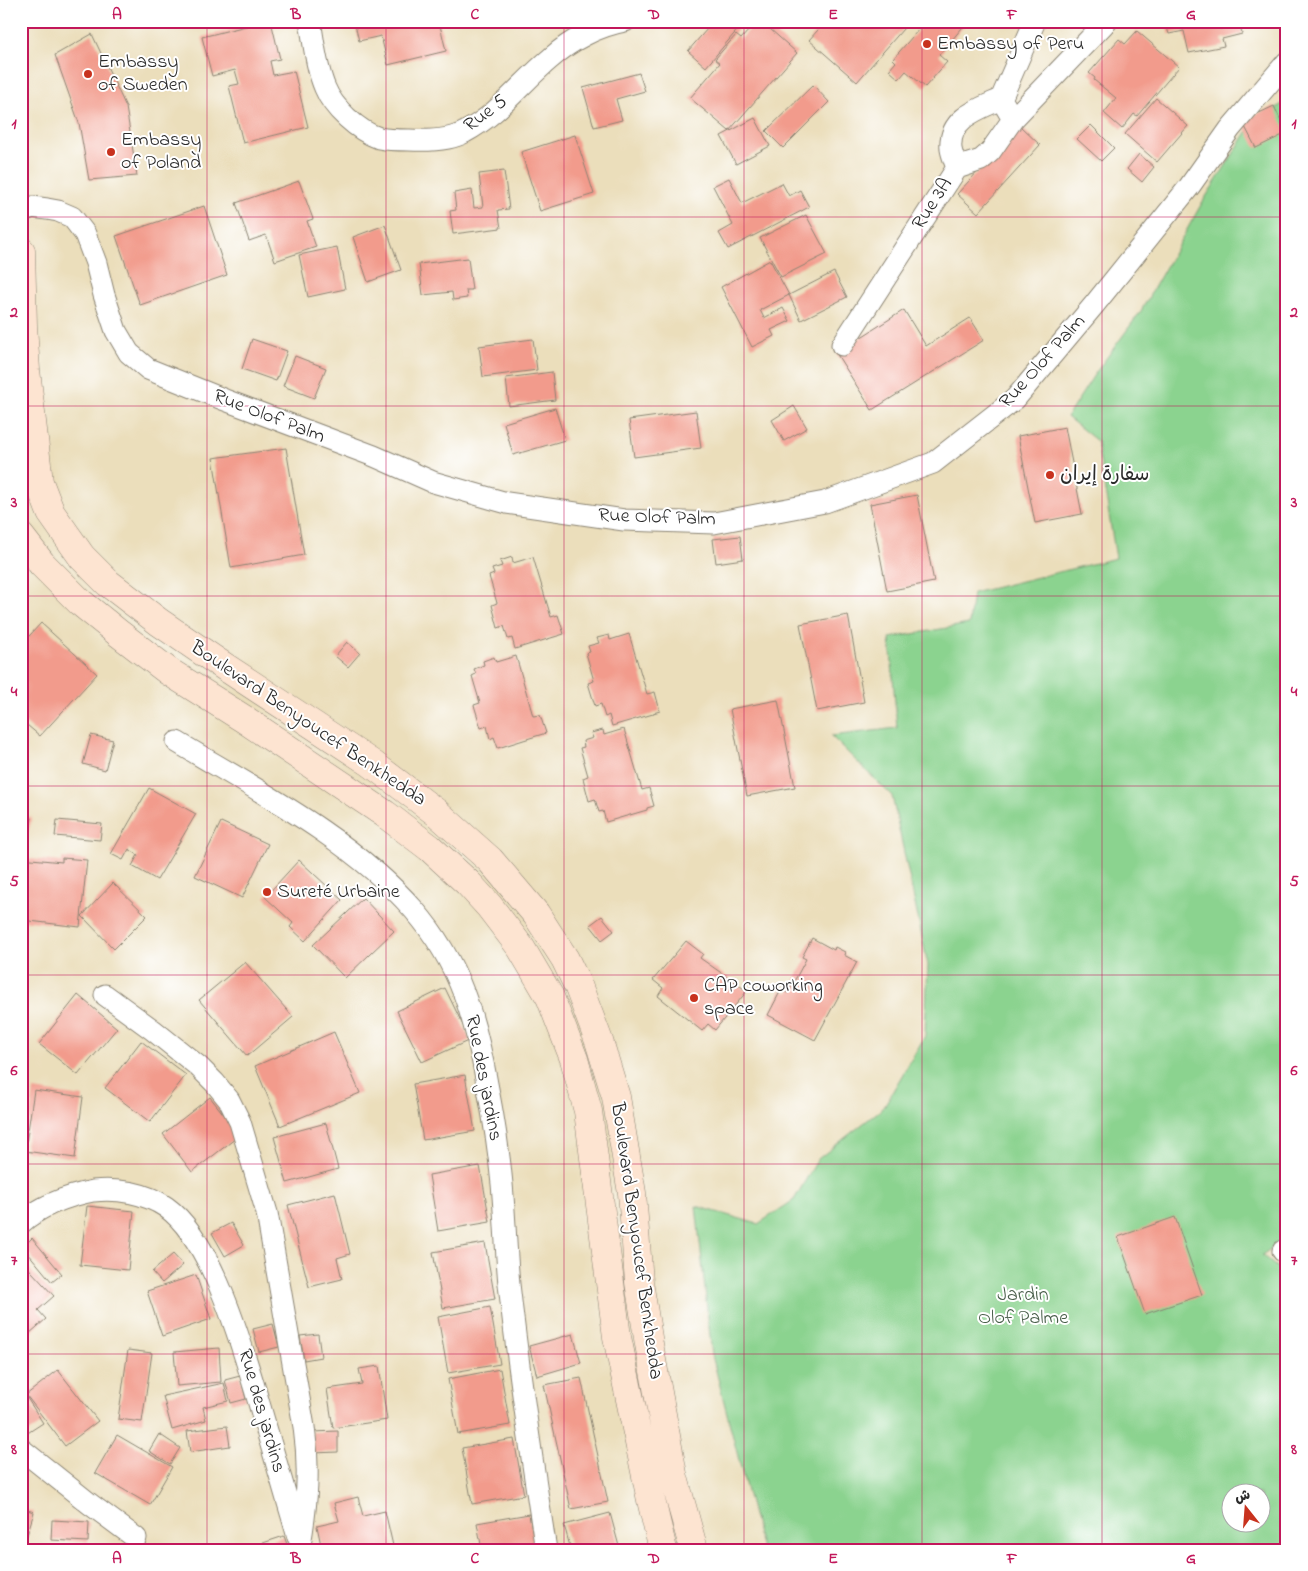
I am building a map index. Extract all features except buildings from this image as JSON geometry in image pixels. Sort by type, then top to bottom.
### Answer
[{"type":"main road","name":"Boulevard Benyoucef Benkhedda","points":[[21,251],[26,370],[39,482],[51,513],[82,557],[108,583],[159,622],[371,763],[437,813],[490,860],[536,914],[565,959],[579,988],[599,1041],[616,1097],[632,1193],[639,1282],[649,1344],[673,1474],[694,1550]]},
{"type":"main road","name":"Boulevard Benyoucef Benkhedda","points":[[21,536],[42,564],[80,602],[168,671],[244,719],[370,804],[430,848],[468,882],[521,948],[550,997],[574,1059],[588,1111],[617,1338],[663,1550]]},
{"type":"street","name":"Rue 5","points":[[310,21],[317,62],[325,89],[337,107],[354,124],[380,138],[432,141],[463,133],[490,116],[552,57],[581,37],[608,24],[625,21]]},
{"type":"street","points":[[956,168],[951,150],[951,137],[964,116],[1001,99],[1035,21]]},
{"type":"street","name":"Rue 3A","points":[[842,345],[956,168],[981,160],[990,152],[1013,119],[1108,21]]},
{"type":"street","name":"Rue Olof Palm","points":[[21,212],[32,207],[58,210],[72,217],[84,234],[96,263],[116,331],[129,353],[148,369],[374,456],[433,482],[507,503],[624,520],[714,522],[825,502],[932,463],[1015,399],[1189,187],[1230,129],[1287,62]]},
{"type":"street","points":[[1001,99],[1013,119]]},
{"type":"street","name":"Rue des jardins","points":[[177,742],[303,818],[370,866],[414,910],[438,941],[455,970],[472,1014],[483,1059],[493,1115],[502,1183],[509,1280],[521,1382],[546,1550]]},
{"type":"street","points":[[105,995],[198,1066],[229,1100],[240,1122],[267,1213],[308,1452],[308,1488],[300,1548]]},
{"type":"street","name":"Rue des jardins","points":[[21,1223],[55,1202],[78,1194],[101,1190],[123,1191],[144,1196],[166,1207],[186,1226],[200,1247],[238,1334],[300,1548]]},
{"type":"street","points":[[21,1449],[136,1538]]},
{"type":"green space","name":"Jardin Olof Palme","points":[[1287,100],[1287,1237],[1262,1255],[1287,1276],[1287,1550],[762,1550],[712,1355],[696,1206],[758,1224],[794,1200],[818,1159],[883,1108],[925,1036],[928,965],[892,796],[831,736],[897,728],[890,638],[969,624],[973,593],[1116,558],[1097,441],[1067,417],[1094,375],[1141,311],[1202,203],[1249,129]]},
{"type":"place","name":"Embassy of Peru","points":[[927,44]]},
{"type":"place","name":"Embassy of Sweden","points":[[88,74]]},
{"type":"place","name":"Embassy of Poland","points":[[111,152]]},
{"type":"place","name":"سفارة إيران","points":[[1050,475]]},
{"type":"place","name":"Sureté Urbaine","points":[[267,892]]},
{"type":"place","name":"CAP coworking space","points":[[694,998]]}]
